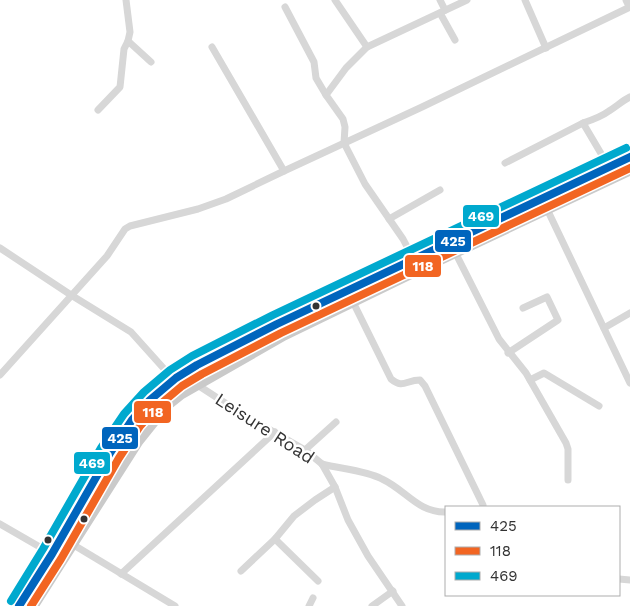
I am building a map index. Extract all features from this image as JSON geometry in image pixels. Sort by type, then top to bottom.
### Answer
[{"type":"main road","points":[[19,606],[52,554],[110,453],[132,420],[150,400],[176,378],[197,365],[277,324],[630,157]]},
{"type":"main road","points":[[33,606],[138,441],[166,406],[196,384],[284,336],[455,252],[630,170]]},
{"type":"street","points":[[98,110],[120,87],[124,49],[130,32],[126,0]]},
{"type":"street","points":[[335,0],[367,47]]},
{"type":"street","points":[[440,0],[442,11],[455,40]]},
{"type":"street","points":[[326,95],[346,68],[367,47],[466,0]]},
{"type":"street","points":[[525,0],[546,48]]},
{"type":"street","points":[[0,375],[107,256],[125,229],[130,226],[198,210],[226,199],[546,48],[630,6],[627,0]]},
{"type":"street","points":[[285,7],[314,62],[316,78],[343,119],[344,143],[365,184],[403,239],[414,260]]},
{"type":"street","points":[[128,41],[151,62]]},
{"type":"street","points":[[212,47],[284,171]]},
{"type":"street","points":[[505,163],[583,123],[609,112],[630,97]]},
{"type":"street","points":[[583,123],[610,167]]},
{"type":"street","points":[[389,220],[440,190]]},
{"type":"street","points":[[547,209],[630,383]]},
{"type":"street","points":[[0,248],[131,332],[166,370],[176,378]]},
{"type":"street","points":[[455,252],[499,339],[530,380],[566,443],[568,450],[568,480]]},
{"type":"street","points":[[508,352],[558,320],[547,296],[523,308]]},
{"type":"street","points":[[353,302],[391,379],[397,384],[420,380],[424,386],[483,505]]},
{"type":"street","points":[[604,328],[630,314]]},
{"type":"street","points":[[530,380],[544,373],[599,406]]},
{"type":"street","name":"Leisure Road","points":[[176,378],[196,384],[239,412],[306,450],[322,464],[335,487],[348,520],[368,556],[394,591],[402,606]]},
{"type":"street","points":[[306,450],[336,422]]},
{"type":"street","points":[[121,574],[274,432]]},
{"type":"street","points":[[322,464],[381,478],[400,489],[425,509],[434,512],[445,512]]},
{"type":"street","points":[[241,571],[275,539],[294,516],[314,500],[335,487]]},
{"type":"street","points":[[0,524],[52,554]]},
{"type":"street","points":[[275,539],[318,581]]},
{"type":"street","points":[[72,544],[176,606]]},
{"type":"street","points":[[372,606],[394,591]]},
{"type":"street","points":[[309,606],[313,598]]},
{"type":"transit line","name":"469","points":[[11,601],[101,448],[124,414],[144,392],[170,370],[192,356],[273,315],[626,148]]},
{"type":"transit line","name":"425","points":[[19,606],[52,554],[110,453],[132,420],[150,400],[176,378],[197,365],[277,324],[630,157]]},
{"type":"transit line","name":"118","points":[[31,606],[140,426],[157,407],[182,386],[281,333],[630,168]]}]
